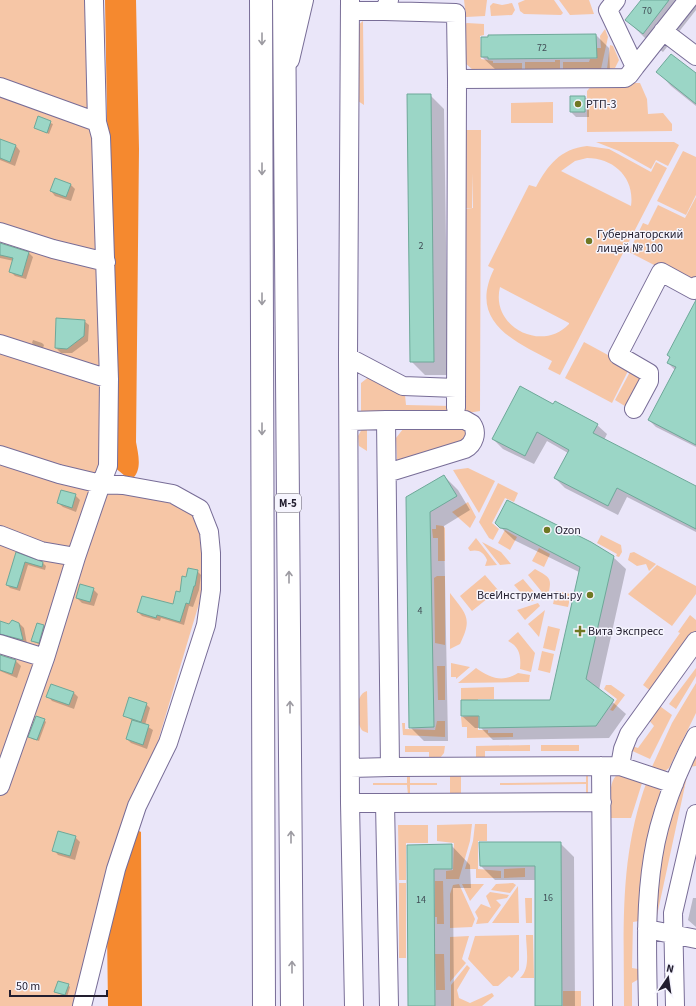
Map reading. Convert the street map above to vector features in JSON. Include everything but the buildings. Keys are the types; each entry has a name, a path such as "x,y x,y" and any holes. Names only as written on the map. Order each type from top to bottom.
{"highway":[{"name":"М-5","path":"262,0 264,1006"},
{"name":"М-5","path":"284,0 292,1006"}],"street":[{"path":"0,786 45,658 76,558 108,466 109,379 106,262 101,137 97,122 94,0"},
{"path":"284,88 304,0"},
{"path":"616,0 608,10 635,67"},
{"path":"457,79 625,78 688,0"},
{"path":"354,1006 350,803 348,357 350,5 387,6 456,13 456,408"},
{"path":"664,31 696,56"},
{"path":"0,87 97,122"},
{"path":"0,232 53,249 106,262"},
{"path":"634,409 649,381 650,373 618,355 661,272 694,290 696,286"},
{"path":"0,344 109,379"},
{"path":"348,357 403,386 456,388"},
{"path":"386,420 390,767"},
{"path":"349,421 465,420 472,424 475,431 472,444 466,449 387,473"},
{"path":"0,455 59,474 101,484 124,485 173,494 200,509 209,532 211,553 211,590 206,625 168,743 137,806 116,869 82,1006"},
{"path":"0,535 41,550 76,558"},
{"path":"620,766 623,749 629,734 696,640"},
{"path":"0,644 45,658"},
{"path":"648,1006 647,929 653,855 667,802 684,760 696,736"},
{"path":"601,766 603,1006"},
{"path":"350,768 620,766 674,784"},
{"path":"350,803 602,802"},
{"path":"385,803 389,1006"},
{"path":"675,1006 674,913 696,814"},
{"path":"647,929 696,939"}],"shaded area":[{"path":"0,0 104,0 104,481 194,511 209,570 79,1006 0,1006"},
{"path":"105,0 136,0 139,149 136,442 139,465 134,477 125,476 113,466"},
{"path":"464,0 487,0 485,16 466,17"},
{"path":"525,0 554,0 563,13 561,15 524,14 520,11 518,3"},
{"path":"559,0 589,0 594,14 570,15"},
{"path":"493,3 502,5 512,3 515,10 512,15 491,16 490,6"},
{"path":"363,21 364,105 358,101 357,26"},
{"path":"465,24 484,24 484,35 480,36 481,59 493,61 493,63 522,63 522,69 473,70 465,63"},
{"path":"605,29 608,37 601,69 563,69 563,62 589,62 590,59 597,59 597,48 601,48 600,36"},
{"path":"610,45 613,46 619,60 615,68 607,69"},
{"path":"555,60 560,60 560,69 525,69 525,62 555,62"},
{"path":"594,83 640,83 647,99 648,114 663,113 672,124 672,131 587,132 587,91"},
{"path":"553,102 553,123 511,123 511,103"},
{"path":"461,130 481,130 480,411 462,414 461,209 473,208 472,173 472,208 461,208"},
{"path":"596,142 674,142 679,145 668,166 656,160 651,169 619,151"},
{"path":"587,146 609,149 651,172 656,162 667,168 560,375 548,369 552,361 523,346 510,337 499,327 491,316 487,303 487,287 494,269 488,266 529,185 536,187 550,165 556,159 562,154","holes":["587,158 606,162 621,172 630,187 631,206 561,171 575,161","500,287 569,323 569,324 558,332 545,336 533,336 521,331 510,324 503,314 499,301"]},
{"path":"683,151 696,157 696,195 686,215 657,201"},
{"path":"696,197 696,277 694,279 683,280 629,252 643,223 648,225 658,205 685,218"},
{"path":"584,342 630,367 612,403 565,378"},
{"path":"632,368 642,374 628,408 615,400"},
{"path":"370,376 405,395 406,405 452,406 452,417 361,412 361,383"},
{"path":"462,423 470,441 400,462 397,460 396,438 403,429 399,425"},
{"path":"367,428 367,451 359,446 358,436 362,429"},
{"path":"468,468 495,481 479,513 453,470"},
{"path":"498,483 518,493 514,502 505,498 492,523 499,529 493,540 489,538 479,522"},
{"path":"468,502 476,517 470,528 452,512"},
{"path":"436,525 443,526 445,528 445,561 438,561 438,538 433,538 432,529 436,529"},
{"path":"505,530 517,537 510,550 498,543"},
{"path":"601,535 621,545 622,552 619,557 616,556 617,554 597,543"},
{"path":"476,538 497,565 485,566 487,560 482,553 473,550 470,551 468,548"},
{"path":"482,542 501,552 511,564 500,565"},
{"path":"539,548 550,554 544,567 532,561"},
{"path":"634,552 656,564 649,571 646,564 637,566 628,560 630,553"},
{"path":"657,565 696,586 696,594 672,626 628,594"},
{"path":"535,569 549,579 550,585 548,596 546,597 528,575"},
{"path":"485,575 498,590 472,611 460,596"},
{"path":"437,576 445,576 445,645 435,643 434,578"},
{"path":"523,579 540,599 528,602 526,599 527,597 523,592 521,593 514,585"},
{"path":"556,591 571,594 568,607 553,604"},
{"path":"450,593 464,612 467,622 460,644 450,649"},
{"path":"538,603 540,606 525,620 517,610"},
{"path":"545,610 539,637 528,624"},
{"path":"690,615 696,620 696,631 652,692 643,685 680,633 678,632"},
{"path":"548,626 560,629 555,651 543,648"},
{"path":"518,632 535,653 531,672 520,669 519,652 512,643 508,641"},
{"path":"542,651 554,654 550,673 538,670"},
{"path":"451,663 470,667 456,679 456,677 451,677"},
{"path":"437,666 445,666 445,700 438,700"},
{"path":"476,668 491,677 497,678 507,678 518,673 530,675 529,682 458,683"},
{"path":"696,668 696,676 676,709 669,704"},
{"path":"696,683 696,713 669,768 664,772 651,769 672,723"},
{"path":"606,685 611,685 625,695 613,711 610,710 617,699 604,689"},
{"path":"494,687 494,699 478,699 478,730 488,730 488,733 513,733 513,737 467,738 467,727 462,727 461,717 471,716 471,700 461,700 461,688"},
{"path":"367,691 368,733 363,731 360,727 357,716 360,698 363,693"},
{"path":"657,704 672,715 650,759 628,749 629,745 638,748 654,726 647,718"},
{"path":"437,721 445,721 445,737 403,735 402,723 405,723 405,729 435,730"},
{"path":"530,745 530,751 485,751 485,759 476,762 476,746"},
{"path":"541,745 579,745 579,751 541,751"},
{"path":"405,746 445,746 444,753 440,758 429,761 429,752 405,752"},
{"path":"696,749 696,766 689,767 655,920 658,863 668,813 690,755"},
{"path":"450,772 461,772 461,796 450,796"},
{"path":"410,773 410,783 437,783 437,785 410,785 410,795 408,795 407,785 373,785 373,783 407,783 407,774"},
{"path":"586,773 588,774 588,795 586,796 586,784 500,785 500,783 586,782"},
{"path":"618,774 643,780 631,818 611,818 611,788 612,782"},
{"path":"647,781 659,787 661,794 639,921 633,922 632,968 638,969 639,979 632,983 632,1006 624,1006 624,920 627,865 638,809"},
{"path":"472,824 470,841 459,879 446,879 446,871 453,870 454,843 437,841 437,825"},
{"path":"475,824 487,824 487,841 478,841 478,869 501,871 501,878 476,878 476,869 465,869 473,841"},
{"path":"398,825 428,825 428,843 406,843 406,880 399,880"},
{"path":"139,831 141,832 142,1006 108,1006 107,930 134,837"},
{"path":"525,868 525,877 504,878 504,869"},
{"path":"435,881 443,881 444,924 437,924 437,917 435,917"},
{"path":"399,883 406,883 406,958 399,958"},
{"path":"513,883 516,885 510,893 491,890 496,884"},
{"path":"459,884 475,919 472,927 450,928 450,894 453,885"},
{"path":"462,884 484,884 470,901"},
{"path":"518,886 519,923 492,923"},
{"path":"490,892 509,895 507,898 496,900 501,905 488,923 476,924 478,918 475,912 481,904 491,908 486,896"},
{"path":"525,898 532,898 532,923 526,923"},
{"path":"519,935 519,970 512,978 509,976 498,986 493,986 468,959 475,936"},
{"path":"526,935 533,935 534,978 520,978 526,969 527,964"},
{"path":"469,936 462,959 466,963 450,982 450,937"},
{"path":"435,954 444,954 445,990 436,990"},
{"path":"467,965 470,968 457,990 459,998 470,1003 492,993 494,996 482,1006 451,1006 451,985"},
{"path":"563,991 581,991 581,1006 563,1006"}],"place":[{"name":"РТП-3","path":"578,104"},
{"name":"Губернаторский лицей № 100","path":"589,241"},
{"name":"Ozon","path":"547,530"},
{"name":"ВсеИнструменты.ру","path":"590,595"},
{"name":"Вита Экспресс","path":"580,631"}]}
